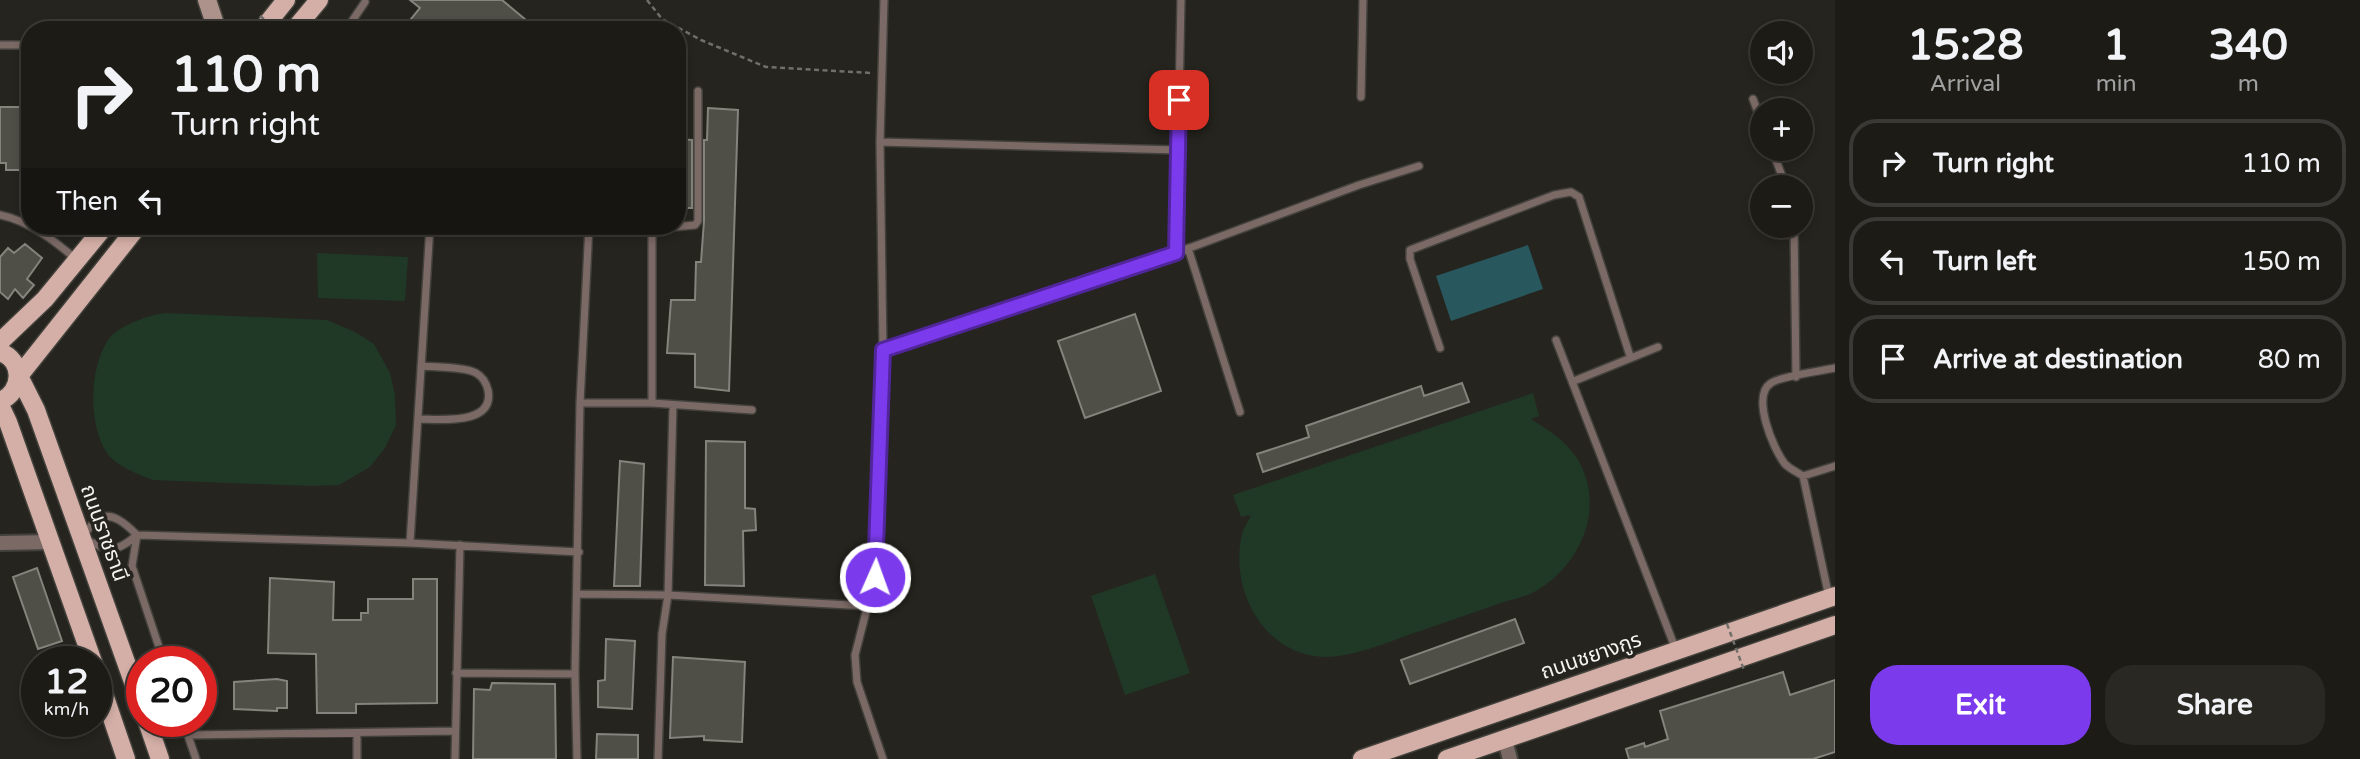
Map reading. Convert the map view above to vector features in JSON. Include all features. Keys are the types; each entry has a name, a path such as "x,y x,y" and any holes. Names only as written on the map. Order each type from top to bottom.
{"main road":[{"path":"263,21 286,0"},
{"path":"301,21 318,0"},
{"path":"0,342 45,299 98,235"},
{"path":"88,646 0,403 15,388 19,376 131,235"},
{"name":"ถนนราชธานี","path":"0,352 13,360 36,410 126,662"},
{"path":"52,542 81,537"},
{"name":"ถนนชยางกูร","path":"1362,759 1832,597"},
{"path":"1447,759 1835,625"},
{"path":"1676,650 1686,676"},
{"path":"112,718 126,759"},
{"path":"152,737 160,759"}],"street":[{"path":"207,0 214,21"},
{"path":"0,543 52,542"},
{"path":"1505,740 1510,759"}],"lane":[{"path":"883,759 858,681 855,655 875,577 883,350 880,142 884,0"},
{"path":"1176,253 1181,0"},
{"path":"1362,97 1363,0"},
{"path":"352,21 365,2"},
{"path":"0,45 21,45"},
{"path":"686,226 695,225 698,221 698,91"},
{"path":"880,142 1178,150"},
{"path":"883,350 1176,253 1419,166"},
{"path":"1440,348 1410,259 1410,250 1554,195 1571,192 1579,197 1630,356"},
{"path":"0,215 21,223"},
{"path":"44,235 78,260"},
{"path":"410,543 429,235"},
{"path":"577,759 575,674 580,403 589,235"},
{"path":"652,235 652,403"},
{"path":"1794,238 1796,377"},
{"path":"1188,248 1241,412"},
{"path":"1556,340 1676,650"},
{"path":"1574,381 1630,356 1658,347"},
{"path":"418,419 471,418 484,409 489,396 486,381 474,371 421,366"},
{"path":"1832,597 1803,476 1786,466 1762,407 1765,388 1773,382 1835,368"},
{"path":"580,403 652,403 752,410"},
{"path":"657,759 662,634 668,595 673,405"},
{"path":"1803,476 1835,466"},
{"path":"137,535 125,545 110,550 103,550 81,537 97,520 104,517 120,520 137,535 410,543 579,552"},
{"path":"137,535 132,565 159,646"},
{"path":"455,759 460,545"},
{"path":"578,594 668,595 868,606"},
{"path":"456,673 575,674"},
{"path":"217,735 455,732"},
{"path":"357,733 357,759"},
{"path":"189,737 196,759"}],"path":[{"path":"647,0 666,21"},
{"path":"686,32 766,67 881,74"},
{"path":"1727,624 1744,670"}],"green space":[{"path":"317,253 408,257 405,301 318,298"},
{"path":"165,313 327,320 355,332 374,344 390,373 395,395 396,425 385,448 370,467 339,485 153,480 122,466 107,453 96,427 93,396 97,366 108,340 118,330 142,319"},
{"path":"1533,393 1539,416 1531,419 1557,436 1574,453 1586,478 1590,497 1589,515 1576,551 1552,580 1528,595 1350,654 1324,657 1303,654 1269,633 1247,600 1241,580 1241,539 1251,515 1241,517 1233,495"},
{"path":"1155,574 1190,673 1125,695 1091,596"}],"water":[{"path":"1528,245 1543,289 1451,321 1436,276"}],"building":[{"path":"410,0 502,0 527,21 409,21 420,8"},
{"path":"0,107 21,107 21,170 6,170 6,163 0,163"},
{"path":"708,108 738,110 729,391 695,387 695,354 667,353 671,300 695,300 696,262 701,262 704,221 704,140 707,140"},
{"path":"686,140 692,140 692,208 686,208"},
{"path":"25,244 42,258 27,279 34,285 23,298 15,289 8,299 0,292 0,257 8,248 14,253"},
{"path":"1135,314 1161,391 1085,418 1058,341"},
{"path":"1462,383 1469,402 1263,472 1257,454 1309,437 1306,426 1421,386 1424,396"},
{"path":"706,441 745,442 745,508 755,509 756,530 743,531 744,586 705,585"},
{"path":"620,461 644,464 640,586 614,586"},
{"path":"37,568 62,641 37,646 13,577"},
{"path":"270,578 334,582 333,620 361,620 361,613 368,613 368,599 413,599 413,579 437,579 437,703 356,704 356,713 317,713 316,654 268,653"},
{"path":"1515,619 1524,643 1410,684 1401,660"},
{"path":"606,639 635,641 632,709 598,707 598,681 605,680"},
{"path":"673,657 745,662 742,742 704,740 704,736 670,738"},
{"path":"1783,672 1790,695 1835,680 1835,752 1813,759 1629,759 1626,749 1644,743 1645,747 1668,739 1660,711"},
{"path":"277,679 287,681 287,708 277,708 277,711 234,709 234,682"},
{"path":"492,683 555,684 556,759 473,759 474,689 490,690"},
{"path":"597,734 638,735 638,759 596,759"}],"route":[{"path":"875,577 883,350 1176,253 1179,100"}]}
